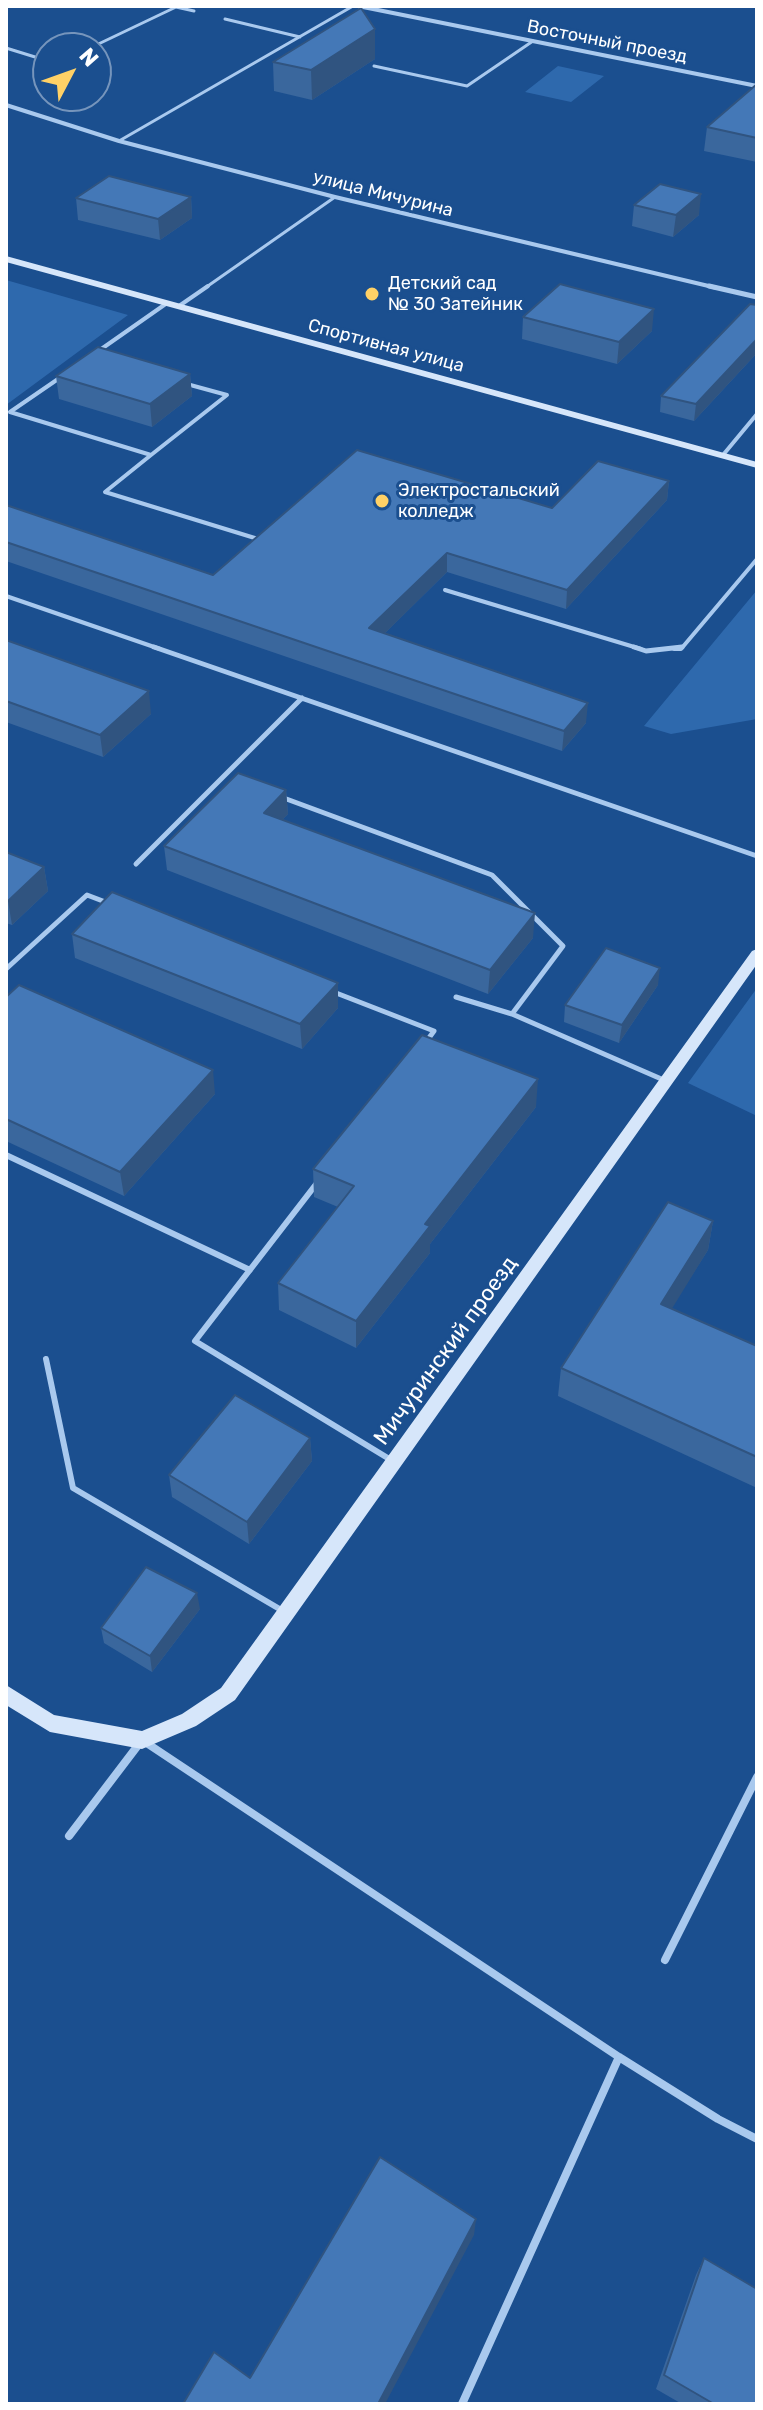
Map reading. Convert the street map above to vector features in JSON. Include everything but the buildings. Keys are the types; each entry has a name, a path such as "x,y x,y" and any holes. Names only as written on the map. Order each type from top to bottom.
{"street":[{"name":"Восточный проезд","path":"356,6 757,86"},
{"name":"улица Мичурина","path":"6,105 119,141 335,197 757,297"},
{"name":"Спортивная улица","path":"6,259 757,465"},
{"name":"Мичуринский проезд","path":"142,1740 189,1720 228,1694 757,954"},
{"path":"6,1694 50,1723 142,1740"}],"lane":[{"path":"112,37 177,6 194,11"},
{"path":"119,141 356,6"},
{"path":"225,19 300,37"},
{"path":"374,66 467,86 533,41"},
{"path":"6,48 32,56"},
{"path":"106,360 91,356 335,197"},
{"path":"8,414 68,372"},
{"path":"179,381 227,395 105,492 258,539"},
{"path":"8,414 151,455"},
{"path":"723,455 757,414"},
{"path":"445,590 646,651 681,649 757,559"},
{"path":"6,596 757,856"},
{"path":"136,864 302,698"},
{"path":"225,776 240,781"},
{"path":"269,792 492,875 563,946 512,1014"},
{"path":"6,969 87,895 116,907"},
{"path":"319,986 434,1031 425,1044"},
{"path":"456,997 512,1014 666,1081"},
{"path":"6,1155 250,1270"},
{"path":"318,1182 195,1341 394,1462"},
{"path":"46,1359 73,1488 286,1613"},
{"path":"69,1836 142,1740 619,2057 718,2119 757,2139"},
{"path":"665,1960 757,1777"},
{"path":"462,2404 619,2057"}],"shaded area":[{"path":"558,66 604,76 571,102 525,92"},
{"path":"6,280 128,315 6,405"},
{"path":"757,590 757,719 671,734 644,726"},
{"path":"757,988 757,1116 688,1083"}],"place":[{"name":"Детский сад № 30 Затейник","path":"372,294"},
{"name":"Электростальский колледж","path":"382,501"}]}
